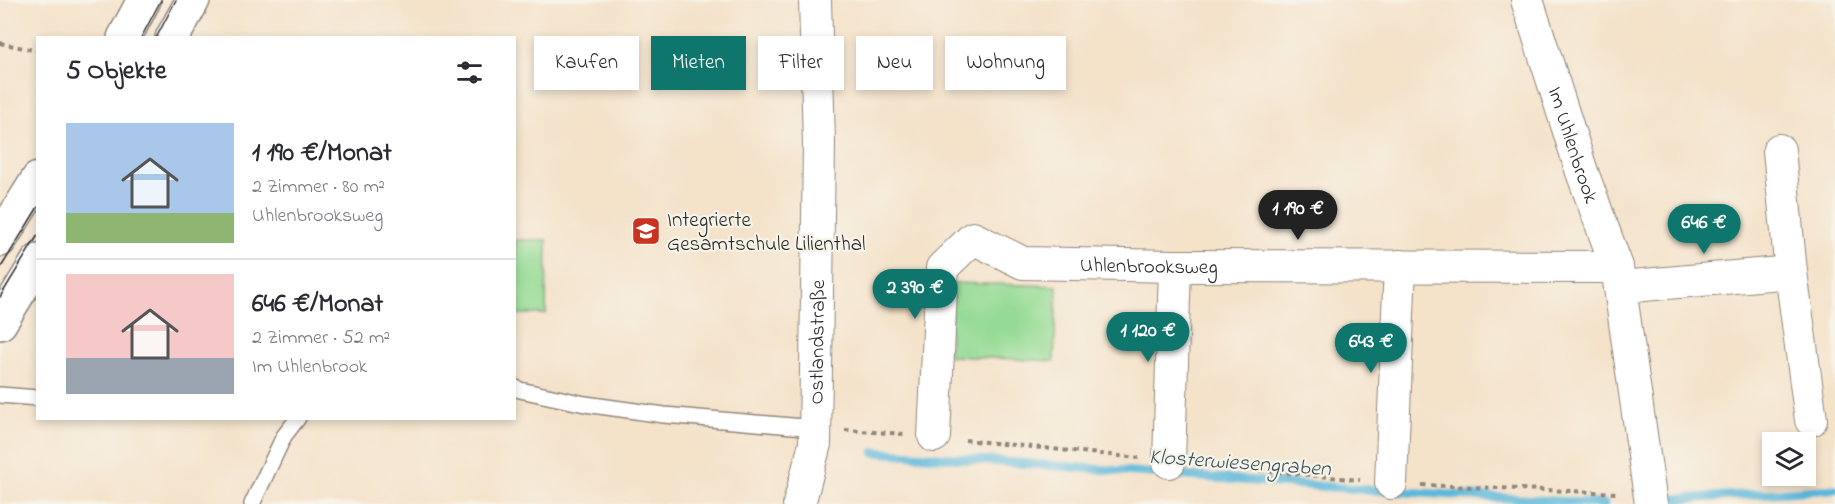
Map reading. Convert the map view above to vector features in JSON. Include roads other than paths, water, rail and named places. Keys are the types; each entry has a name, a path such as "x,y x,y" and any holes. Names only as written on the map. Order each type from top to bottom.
{"street":[{"path":"125,36 144,0"},
{"path":"173,36 193,0"},
{"name":"Ostlandstraße","path":"799,504 815,444 819,143 815,0"},
{"name":"Im Uhlenbrook","path":"1527,0 1582,172 1619,277 1650,499"},
{"path":"1779,150 1791,272 1811,420"},
{"path":"0,240 36,182"},
{"name":"Uhlenbrooksweg","path":"934,436 942,268 973,238 1023,263 1400,266 1619,277"},
{"path":"0,323 36,264"},
{"path":"1169,462 1175,266"},
{"path":"1391,483 1400,266"},
{"path":"1619,277 1791,272"}],"lane":[{"path":"516,388 585,404 664,415 815,428"},
{"path":"0,394 36,398"},
{"path":"252,504 284,436 296,420"}],"waterway":[{"name":"Klosterwiesengraben","path":"874,452 1357,489 1604,504"},
{"name":"Klosterwiesengraben","path":"1676,499 1835,489"}],"tram line":[{"path":"142,36 161,0"},
{"path":"157,36 176,0"},
{"path":"0,269 36,210"},
{"path":"0,297 36,238"}],"place":[{"name":"Integrierte Gesamtschule Lilienthal","path":"646,231"}]}
